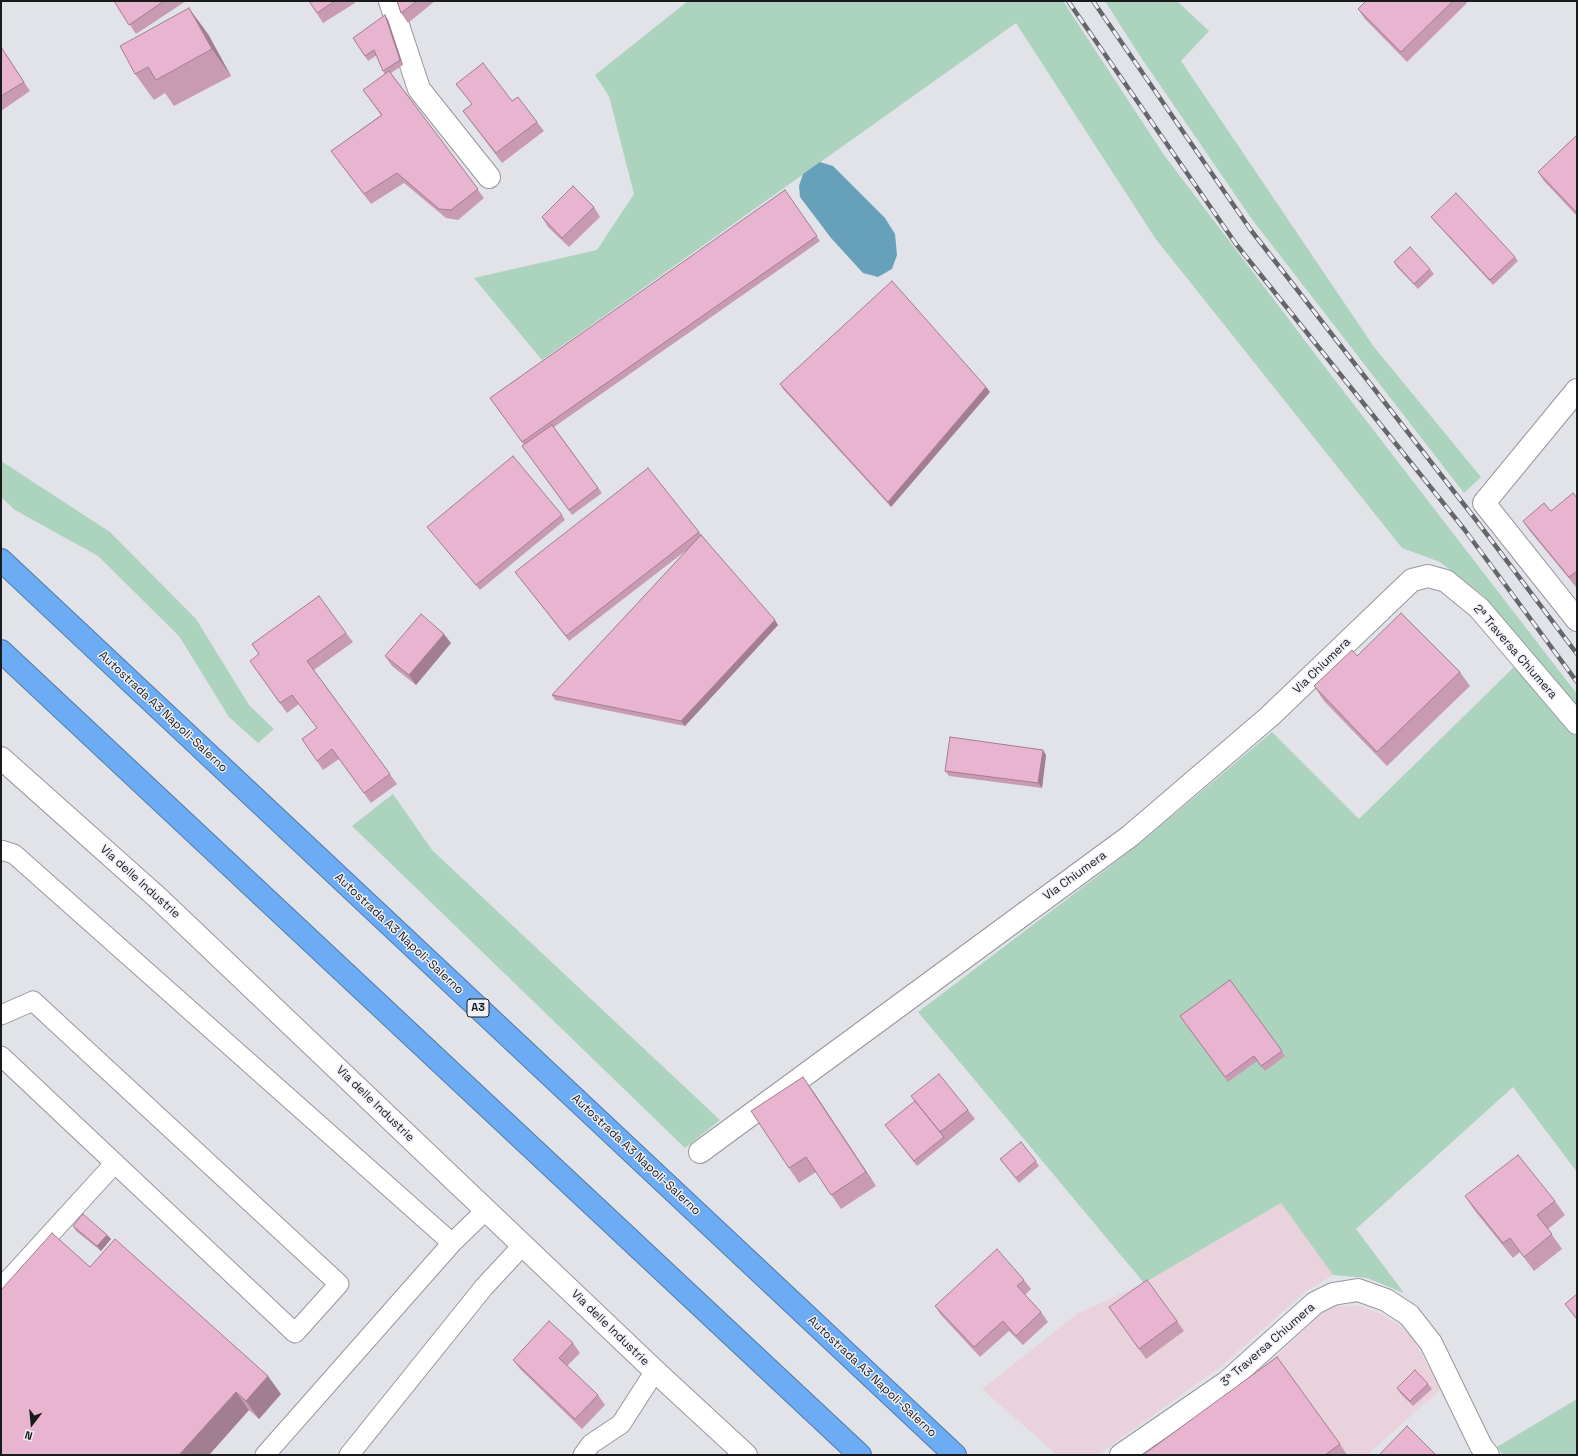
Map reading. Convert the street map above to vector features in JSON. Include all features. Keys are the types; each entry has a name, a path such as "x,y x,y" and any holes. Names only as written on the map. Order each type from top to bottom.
{"highway":[{"name":"Autostrada A3 Napoli-Salerno","path":"1,560 955,1455"},
{"path":"1,651 860,1455"}],"street":[{"path":"390,1 420,89 488,177"},
{"path":"1577,390 1484,503 1577,620"},
{"name":"2ª Traversa Chiumera","path":"1428,576 1446,581 1479,608 1577,723"},
{"name":"Via Chiumera","path":"700,1152 1130,836 1270,716 1412,580 1428,576"},
{"name":"Via delle Industrie","path":"1,758 158,898 655,1371 746,1455"},
{"name":"3ª Traversa Chiumera","path":"1121,1455 1227,1382 1315,1303 1333,1294 1358,1290 1386,1300 1409,1315 1431,1343 1481,1446 1488,1455"}],"lane":[{"path":"1,850 14,854 452,1243"},
{"path":"1,1015 33,1001 339,1284 295,1333 1,1056"},
{"path":"1,1288 115,1164"},
{"path":"265,1455 452,1243 486,1210"},
{"path":"349,1455 484,1287 523,1245"},
{"path":"583,1455 591,1444 621,1424 655,1371"}],"shaded area":[{"path":"1281,1203 1333,1275 1305,1292 1220,1367 1098,1455 1057,1455 982,1389 1077,1314 1144,1283"},
{"path":"1330,1306 1359,1306 1381,1314 1408,1330 1441,1389 1367,1455 1143,1455 1232,1393 1278,1354"}],"green space":[{"path":"688,1 1063,1 1164,155 1331,375 1577,694 1577,708 1484,596 1440,562 1402,548 1155,238 1016,23 542,360 474,278 597,250 634,194 609,96 595,75"},
{"path":"1105,1 1177,1 1209,31 1181,61 1374,347 1481,477 1464,493 1251,218 1138,53"},
{"path":"1,461 110,532 196,619 249,705 274,729 258,743 229,717 179,636 98,556 15,510 1,497"},
{"path":"1515,666 1577,737 1577,1172 1513,1087 1356,1229 1404,1293 1367,1278 1333,1275 1281,1203 1144,1283 918,1012 1133,849 1272,732 1359,819"},
{"path":"393,794 432,850 720,1120 685,1148 352,826"},
{"path":"1577,1399 1577,1455 1503,1455 1497,1447"}],"water":[{"path":"820,162 833,166 885,218 895,234 897,255 892,269 878,277 863,273 831,238 800,197 799,186 803,174"}],"building":[{"path":"114,1 164,1 129,25"},
{"path":"309,1 335,1 317,13"},
{"path":"397,1 417,1 401,13"},
{"path":"1366,1 1453,1 1401,52 1358,9"},
{"path":"189,8 212,49 156,80 148,67 135,74 120,46"},
{"path":"385,15 400,60 383,71 374,50 365,56 353,38"},
{"path":"1,47 24,82 1,96"},
{"path":"483,63 512,101 518,97 537,122 496,153 463,111 472,104 456,84"},
{"path":"389,71 478,189 451,210 439,209 397,173 364,194 331,151 382,115 363,90"},
{"path":"1577,135 1577,213 1538,172"},
{"path":"573,186 594,207 562,238 542,217"},
{"path":"785,190 817,236 522,442 490,398"},
{"path":"1456,193 1515,257 1490,280 1431,217"},
{"path":"1410,247 1430,269 1414,284 1394,262"},
{"path":"892,281 986,387 888,502 780,384"},
{"path":"552,425 598,488 569,510 522,446"},
{"path":"513,456 562,515 476,585 427,527"},
{"path":"648,468 699,532 566,636 515,572"},
{"path":"1573,493 1577,498 1577,571 1569,577 1523,521 1544,503 1551,511"},
{"path":"701,535 775,620 681,721 552,695"},
{"path":"319,596 346,633 307,661 390,774 364,793 332,749 317,761 302,739 317,728 292,695 280,703 250,661 259,654 252,644"},
{"path":"1401,613 1460,672 1377,752 1314,686 1352,650 1357,656"},
{"path":"421,614 444,634 409,675 385,656"},
{"path":"950,737 1043,750 1038,783 945,771"},
{"path":"1230,980 1282,1051 1261,1066 1254,1056 1225,1077 1180,1016"},
{"path":"939,1074 968,1110 940,1132 911,1096"},
{"path":"803,1077 866,1172 831,1195 806,1157 789,1168 751,1111"},
{"path":"915,1101 944,1137 914,1161 885,1125"},
{"path":"1021,1142 1036,1161 1016,1178 1000,1159"},
{"path":"1518,1155 1555,1201 1537,1215 1552,1234 1524,1257 1510,1238 1503,1243 1465,1196"},
{"path":"83,1214 107,1235 97,1246 73,1226"},
{"path":"52,1233 90,1267 115,1239 268,1376 246,1401 236,1392 179,1455 1,1455 1,1290"},
{"path":"997,1249 1024,1280 1017,1286 1041,1312 1016,1336 1003,1321 974,1347 935,1306"},
{"path":"1147,1280 1177,1321 1139,1349 1109,1307"},
{"path":"1577,1294 1577,1319 1565,1304"},
{"path":"549,1321 573,1343 559,1358 598,1395 575,1419 513,1360"},
{"path":"1277,1357 1340,1444 1325,1455 1143,1455"},
{"path":"1415,1370 1428,1384 1410,1401 1397,1388"},
{"path":"1407,1426 1436,1455 1379,1455"}],"railway":[{"path":"1068,1 1236,244 1464,529 1577,682"},
{"path":"1093,1 1250,229 1476,520 1577,654"}]}
